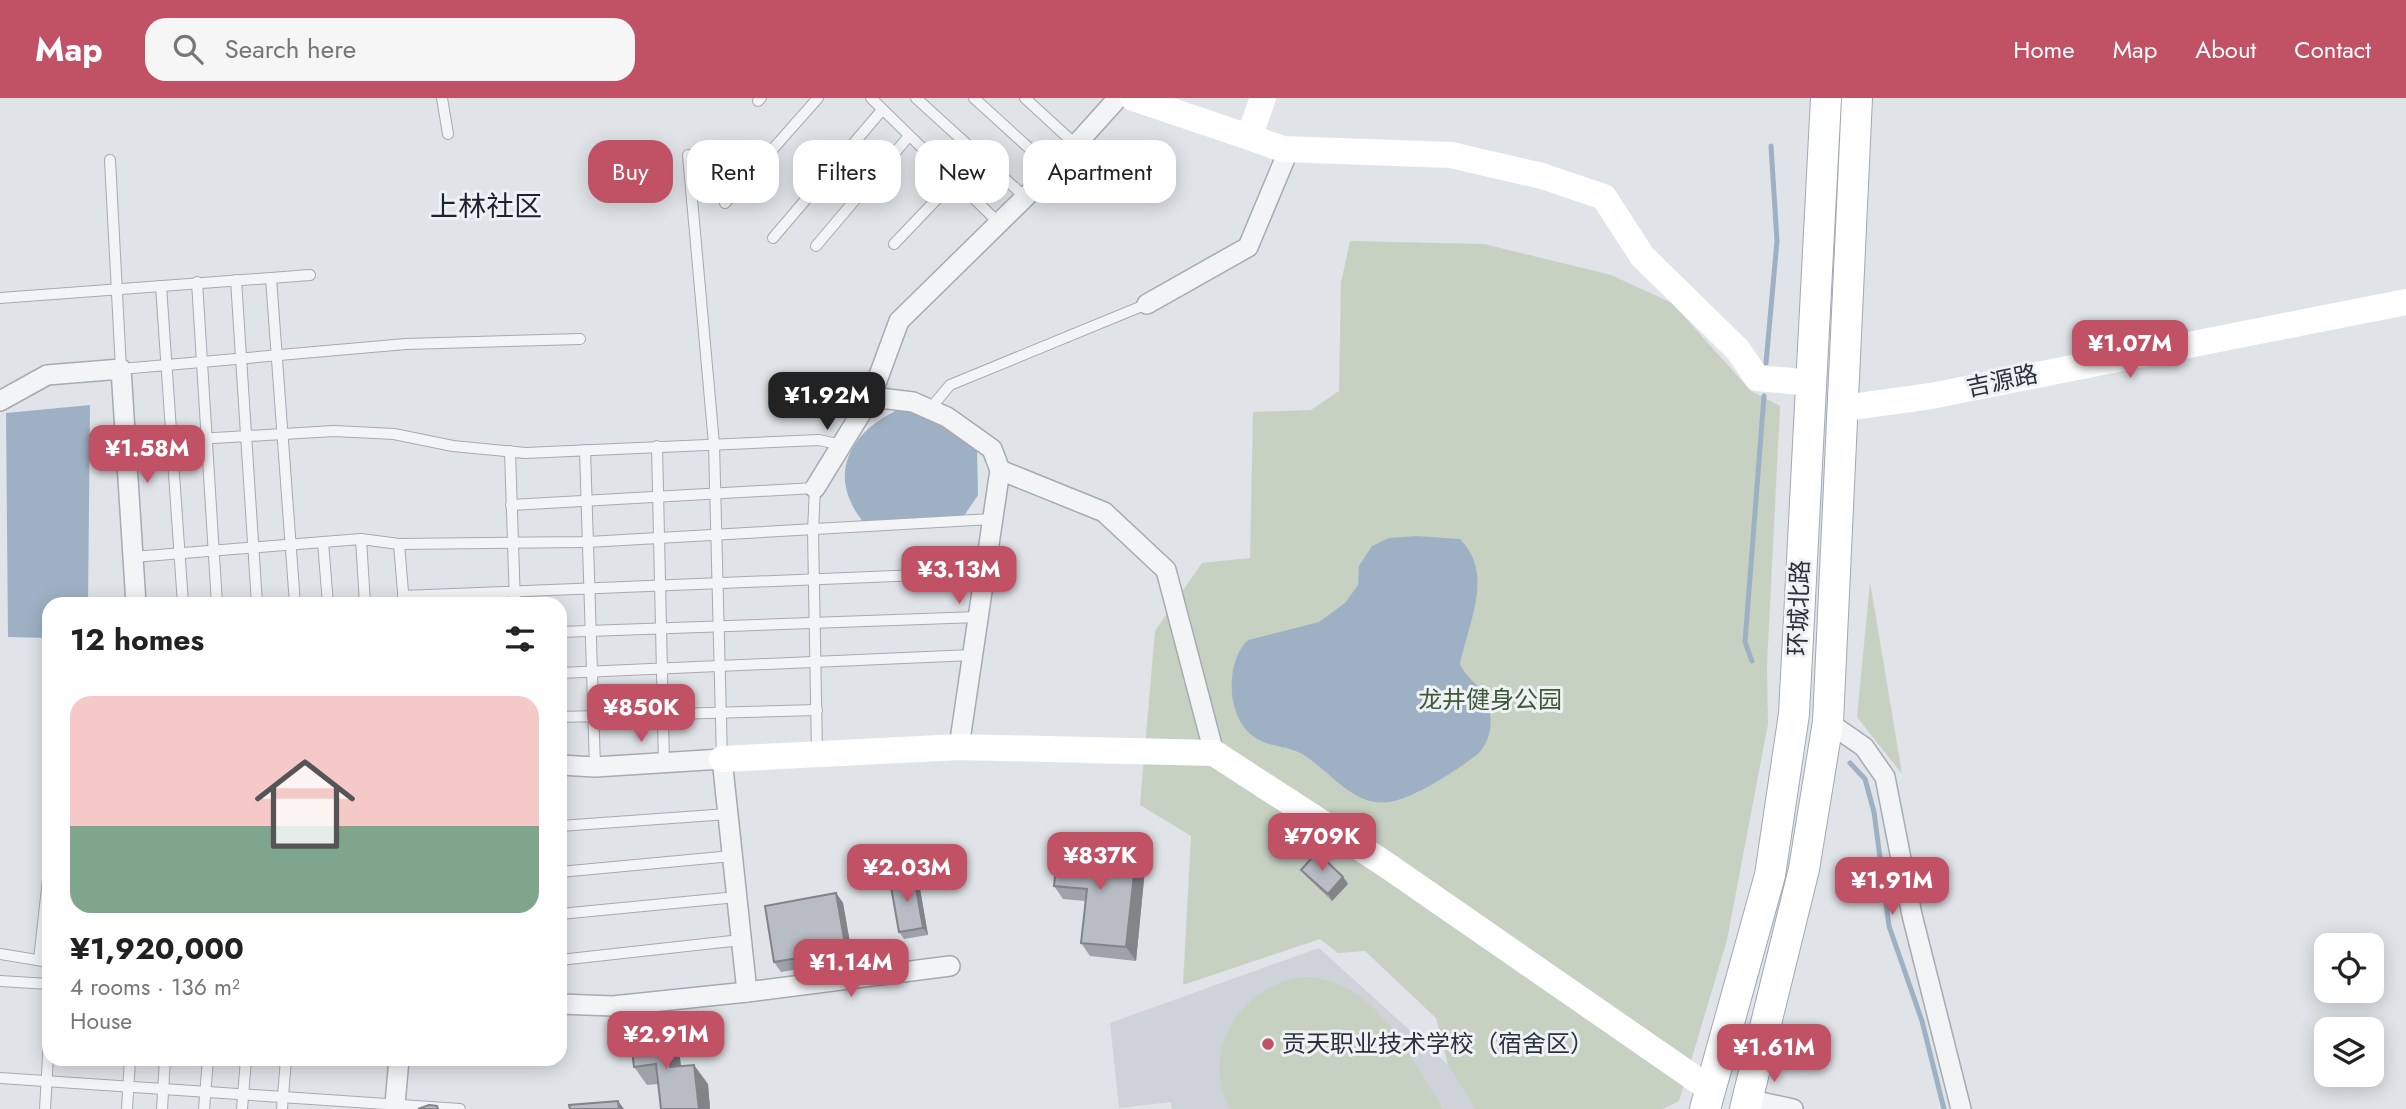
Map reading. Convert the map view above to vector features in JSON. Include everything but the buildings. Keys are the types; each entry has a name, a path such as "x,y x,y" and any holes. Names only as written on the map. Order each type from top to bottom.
{"main road":[{"name":"环城北路","path":"1708,1099 1770,875 1790,741 1813,383 1826,98"},
{"name":"环城北路","path":"1746,1104 1804,869 1829,722 1846,396 1857,98"},
{"path":"1813,383 1846,396"},
{"path":"1708,1099 1746,1104"}],"street":[{"path":"1081,140 1118,98"},
{"path":"1133,98 1289,149 1451,155 1542,176 1604,197 1642,256 1738,350 1756,379 1813,383"},
{"path":"1249,137 1264,98"},
{"path":"1147,304 1248,247 1289,149"},
{"path":"816,488 871,397 899,321 1023,199"},
{"name":"吉源路","path":"1846,396 1931,396 2406,302"},
{"path":"0,401 47,375 121,369 136,597"},
{"path":"871,397 913,402 947,417 992,449 1000,470 959,747"},
{"path":"1000,470 1104,512 1166,569 1214,753"},
{"path":"1829,722 1864,747 1885,777 1912,915 1961,1109"},
{"path":"567,765 595,767 959,747 1214,753 1385,864 1708,1099"},
{"path":"722,759 747,992"},
{"path":"567,1004 614,1006 950,966"},
{"path":"396,1104 398,1066"},
{"path":"1746,1104 1793,1109"}],"lane":[{"path":"442,98 448,134"},
{"path":"779,142 818,98"},
{"path":"916,98 1023,195"},
{"path":"974,98 1023,143"},
{"path":"1025,98 1071,140"},
{"path":"874,99 915,142"},
{"path":"772,238 882,110"},
{"path":"816,246 909,136"},
{"path":"110,160 121,369 406,344 580,339"},
{"path":"692,203 714,444 722,759"},
{"path":"894,244 933,203"},
{"path":"979,203 999,223"},
{"path":"0,298 310,275"},
{"path":"271,278 295,597"},
{"path":"236,280 257,597"},
{"path":"197,282 217,597"},
{"path":"161,286 182,597"},
{"path":"930,409 950,385 1147,304"},
{"path":"96,445 334,431 394,434 453,446 510,452 819,440 842,445"},
{"path":"657,446 664,763"},
{"path":"585,450 595,767"},
{"path":"510,452 514,597"},
{"path":"511,505 816,488 813,531 817,755"},
{"path":"133,557 361,540 399,544 588,541 813,531 992,519"},
{"path":"361,540 365,597"},
{"path":"323,542 327,597"},
{"path":"399,544 403,597"},
{"path":"440,597 514,591 919,575 983,583"},
{"path":"567,632 978,617"},
{"path":"567,673 972,656"},
{"path":"567,717 817,710"},
{"path":"567,826 728,814"},
{"path":"567,871 732,856"},
{"path":"567,913 737,897"},
{"path":"567,959 741,940"},
{"path":"0,954 42,961"},
{"path":"0,981 42,984"},
{"path":"45,1109 47,1066"},
{"path":"127,1109 130,1066"},
{"path":"162,1109 165,1066"},
{"path":"204,1109 208,1066"},
{"path":"242,1109 245,1066"},
{"path":"282,1109 285,1066"},
{"path":"0,1078 460,1109"}],"shaded area":[{"name":"贡天职业技术学校（宿舍区）","path":"1319,948 1448,1065 1475,1109 1172,1109 1171,1102 1119,1108 1110,1023"}],"green space":[{"name":"龙井健身公园","path":"1350,241 1484,244 1611,275 1672,303 1751,391 1780,406 1767,665 1768,724 1727,940 1679,1101 1663,1109 1475,1109 1448,1065 1436,1018 1365,951 1338,953 1320,939 1183,985 1191,836 1140,805 1155,631 1202,563 1250,558 1253,412 1311,410 1339,391 1341,283"},
{"path":"1870,582 1902,774 1857,717"},
{"path":"1306,977 1331,982 1353,992 1372,1007 1403,1045 1443,1109 1230,1109 1222,1086 1220,1064 1224,1042 1232,1023 1246,1006 1263,992 1283,982"}],"water":[{"path":"90,405 88,597 42,597 42,638 8,637 6,413"},
{"path":"902,408 925,412 977,448 978,495 964,516 865,524 853,506 846,489 845,472 849,456 869,429"},
{"path":"1416,536 1460,539 1476,568 1476,599 1460,664 1483,694 1490,711 1490,729 1478,754 1447,775 1399,799 1376,802 1364,799 1342,786 1302,754 1265,743 1253,736 1244,727 1233,703 1232,675 1235,661 1248,640 1319,622 1345,603 1358,585 1359,566 1372,546 1389,538"}],"waterway":[{"path":"1766,363 1777,241 1771,146"},
{"path":"1752,661 1745,642 1764,396"},
{"path":"1850,763 1865,779 1874,812 1889,926 1922,1021 1944,1109"}],"place":[{"name":"贡天职业技术学校（宿舍区）","path":"1268,1044"}],"district":[{"name":"上林社区","path":"486,206"}]}
